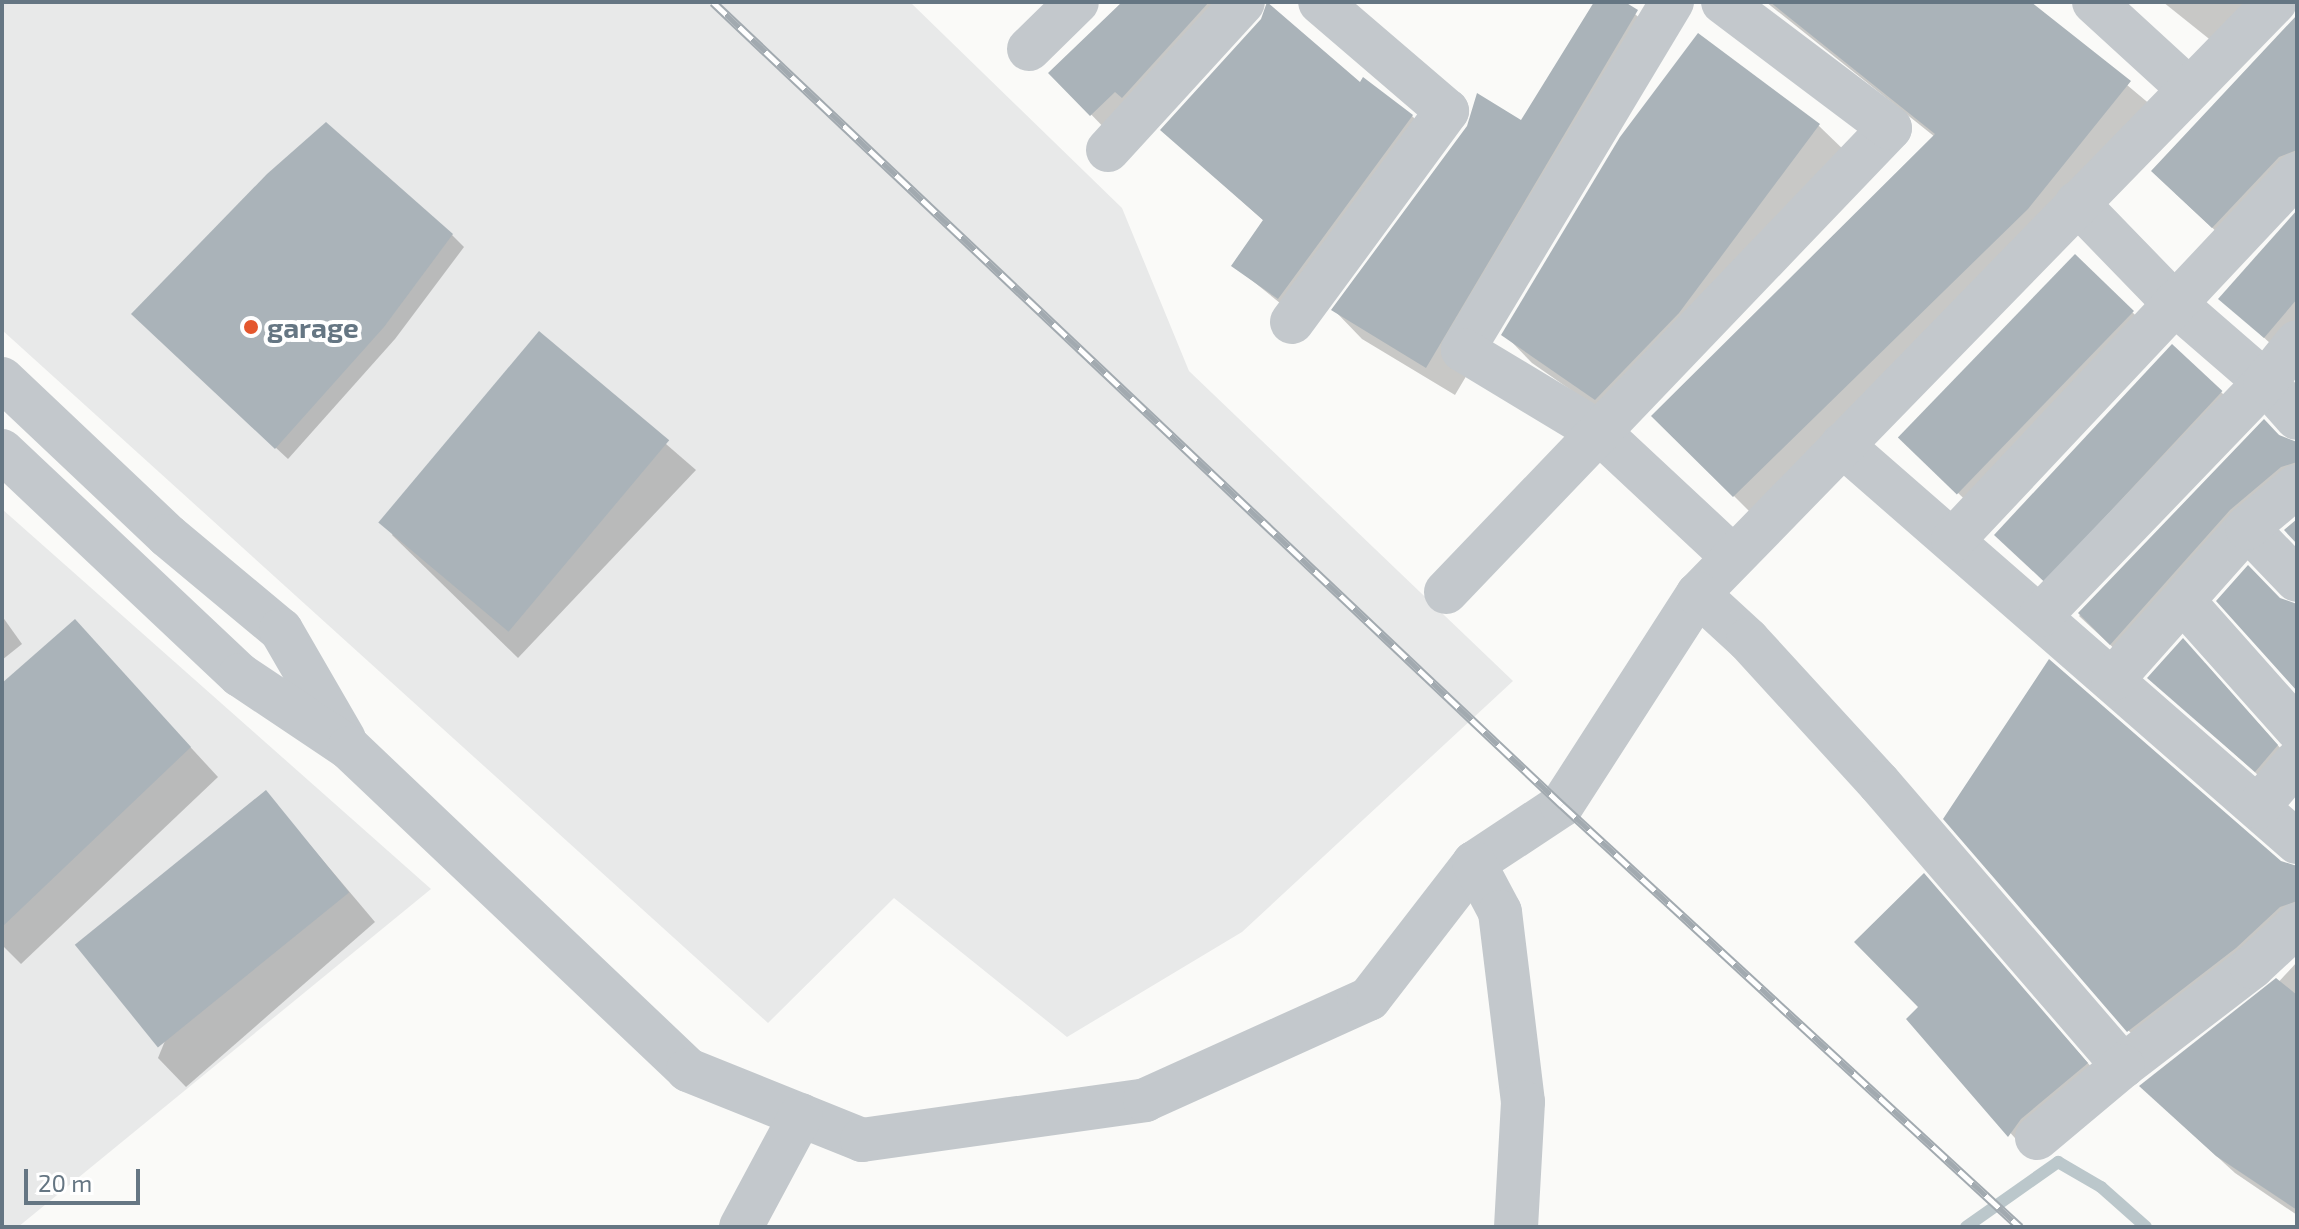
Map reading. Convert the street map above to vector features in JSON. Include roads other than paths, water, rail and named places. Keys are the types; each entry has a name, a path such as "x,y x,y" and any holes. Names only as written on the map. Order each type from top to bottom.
{"street":[{"path":"1029,49 1077,2"},
{"path":"1108,150 1243,2"},
{"path":"1292,322 1447,111 1320,2"},
{"path":"1672,2 1463,350 1599,432 1733,557"},
{"path":"1446,592 1890,128 1723,2"},
{"path":"2094,2 2189,89"},
{"path":"2,451 240,675 349,748 688,1070 862,1140 1145,1100 1369,999 1474,863 1562,805 1698,594 2275,2"},
{"path":"1953,540 2297,174"},
{"path":"2077,203 2175,304 2265,382 2297,418"},
{"path":"2041,615 2265,382 2297,342"},
{"path":"2,379 168,536 281,630 349,748"},
{"path":"1842,445 2041,615 2297,842"},
{"path":"2113,679 2247,528 2297,486"},
{"path":"2247,528 2297,580"},
{"path":"1698,594 1748,640 1879,783 2123,1066"},
{"path":"2183,601 2297,729"},
{"path":"2258,807 2297,761"},
{"path":"1474,863 1500,912 1523,1102 1516,1227"},
{"path":"2037,1138 2123,1066 2252,967 2297,925"},
{"path":"741,1227 801,1115"}],"waterway":[{"path":"1966,1227 2058,1162 2101,1187 2146,1227"}],"railway":[{"path":"713,2 1562,805 2020,1227"}],"place":[{"name":"garage","path":"251,327"}]}
